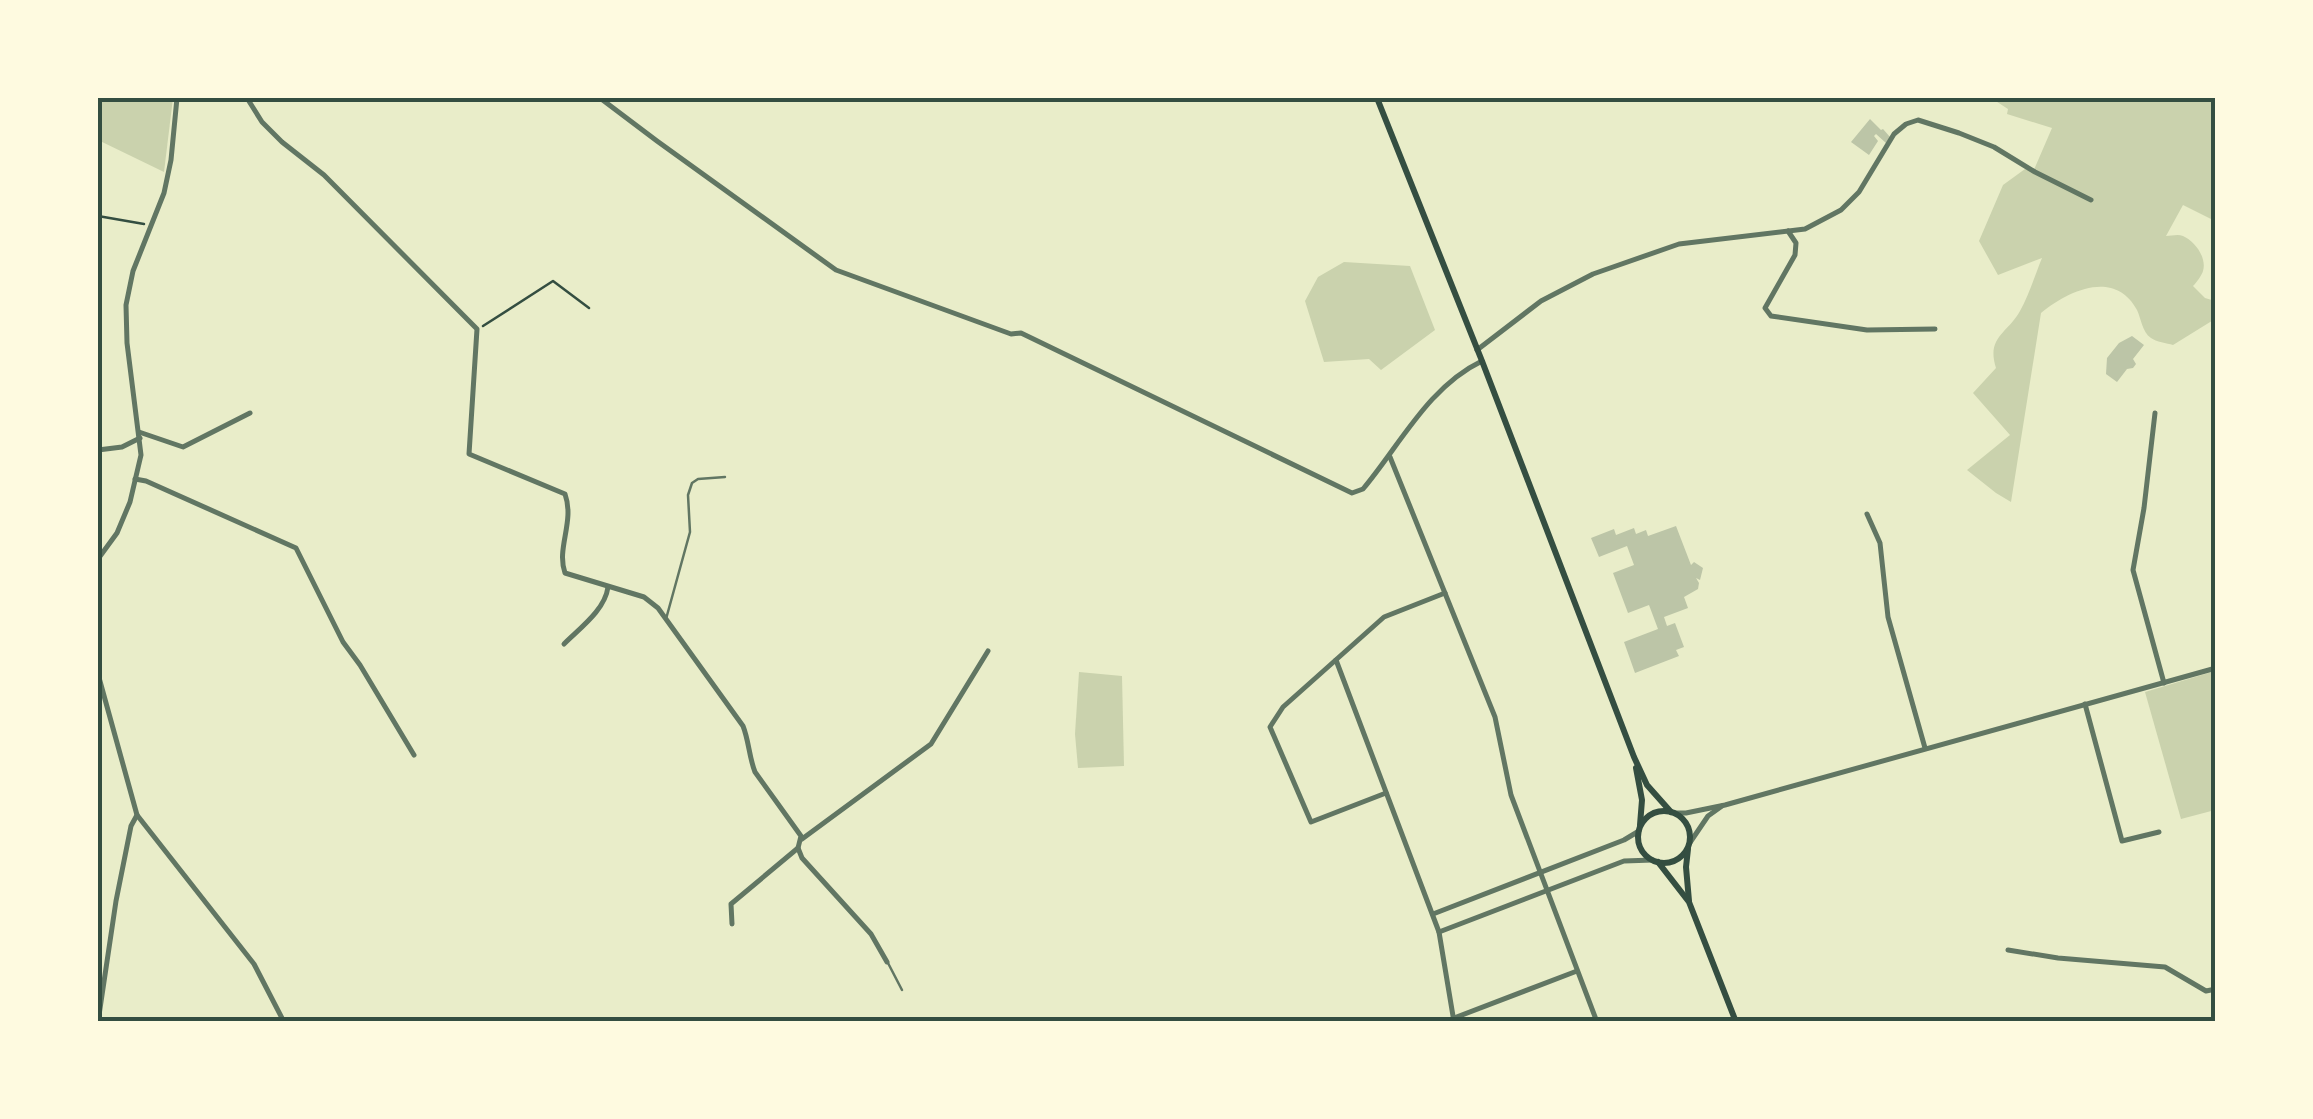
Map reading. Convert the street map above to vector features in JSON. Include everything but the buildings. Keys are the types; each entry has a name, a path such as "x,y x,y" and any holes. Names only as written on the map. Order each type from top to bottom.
{"main road":[{"path":"1376,98 1634,757 1647,785 1688,826 1686,867 1690,902 1736,1022"},
{"path":"1634,757 1642,800 1641,848 1690,902"},
{"path":"1639,829 1656,812 1673,812"},
{"path":"1656,861 1673,861 1689,844"}],"street":[{"path":"98,558 117,533 130,502 141,455 126,305 132,271 164,194 177,98"},
{"path":"246,98 282,142 324,175 478,329 469,454 565,494 570,508 562,564 566,573 652,602 743,726 755,772 801,836 798,848 802,858 871,934 887,962"},
{"path":"600,98 836,270 1010,334 1021,333 1352,494 1358,493 1390,457 1438,393 1482,361"},
{"path":"1477,350 1541,301 1593,274 1678,244 1805,229 1841,210 1859,192 1894,134 1918,120 1994,147 2091,200"},
{"path":"1788,231 1796,243 1795,254 1765,308 1772,316 1867,330 1935,329"},
{"path":"98,450 122,447 140,436 183,448 250,413"},
{"path":"2155,413 2133,570 2164,682"},
{"path":"1390,457 1495,716 1511,795 1597,1022"},
{"path":"135,479 296,548 344,642 414,755"},
{"path":"1867,514 1880,543 1888,617 1925,748"},
{"path":"564,644 600,606 608,587"},
{"path":"1386,793 1311,822 1270,726 1283,707 1384,618 1445,593"},
{"path":"800,840 931,744 988,651"},
{"path":"1335,659 1438,932 1454,1020 1577,971"},
{"path":"1673,812 1725,804 2216,668"},
{"path":"98,674 137,814 254,964 284,1022"},
{"path":"2085,704 2122,841 2159,832"},
{"path":"1689,844 1708,816 1725,804"},
{"path":"98,1022 116,901 137,814"},
{"path":"1432,915 1624,840 1639,829"},
{"path":"732,924 731,904 798,848"},
{"path":"1438,932 1624,861 1656,861"},
{"path":"2008,950 2165,967 2206,990 2216,989"}],"lane":[{"path":"666,620 690,532 688,494 692,483 698,479 725,478"},
{"path":"887,962 902,990"}],"path":[{"path":"98,216 150,226"},
{"path":"478,329 553,281 589,308"}],"green space":[{"path":"98,98 173,98 164,172 98,140"},
{"path":"1991,98 2215,98 2215,221 2183,205 2166,236 2183,236 2199,250 2203,271 2193,286 2205,298 2215,301 2215,319 2173,345 2159,341 2146,332 2128,297 2104,287 2078,291 2041,313 2011,502 1967,470 2010,435 1973,393 1996,368 1996,342 2020,311 2042,258 1998,275 1979,241 2003,185 2025,169 2033,172 2052,128 2007,114 2008,109"},
{"path":"1344,262 1410,266 1435,330 1381,370 1369,359 1324,362 1305,301 1318,277"},
{"path":"2215,671 2215,810 2181,819 2145,692"},
{"path":"1079,672 1122,676 1124,766 1078,768 1075,734"}]}
